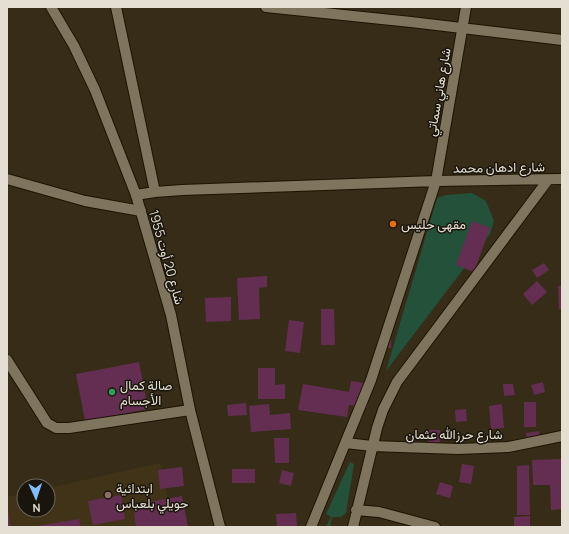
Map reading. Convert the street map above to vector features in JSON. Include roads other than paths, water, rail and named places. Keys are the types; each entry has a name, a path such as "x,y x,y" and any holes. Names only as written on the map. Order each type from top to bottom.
{"street":[{"name":"شارع 20 أوت 1955","path":"51,7 74,46 95,90 136,195 171,315 190,410 220,527"},
{"path":"116,7 155,192"},
{"path":"266,7 562,40"},
{"name":"شارع هاني سماتي","path":"311,527 371,380 436,181 466,7"},
{"path":"7,179 85,201 141,211"},
{"name":"شارع ادهان محمد","path":"136,195 182,190 436,181 562,179"},
{"path":"353,527 372,446 383,410 398,382 548,180"},
{"path":"7,360 47,423 56,428 68,428 190,410"},
{"name":"شارع حرزالله عثمان","path":"346,443 372,446 458,449 508,447 562,436"},
{"path":"356,510 379,512 435,527"}],"place":[{"name":"مقهى حليس","path":"393,224"},
{"name":"صالة كمال الأجسام","path":"112,392"},
{"name":"ابتدائية حويلي بلعباس","path":"108,495"}]}
